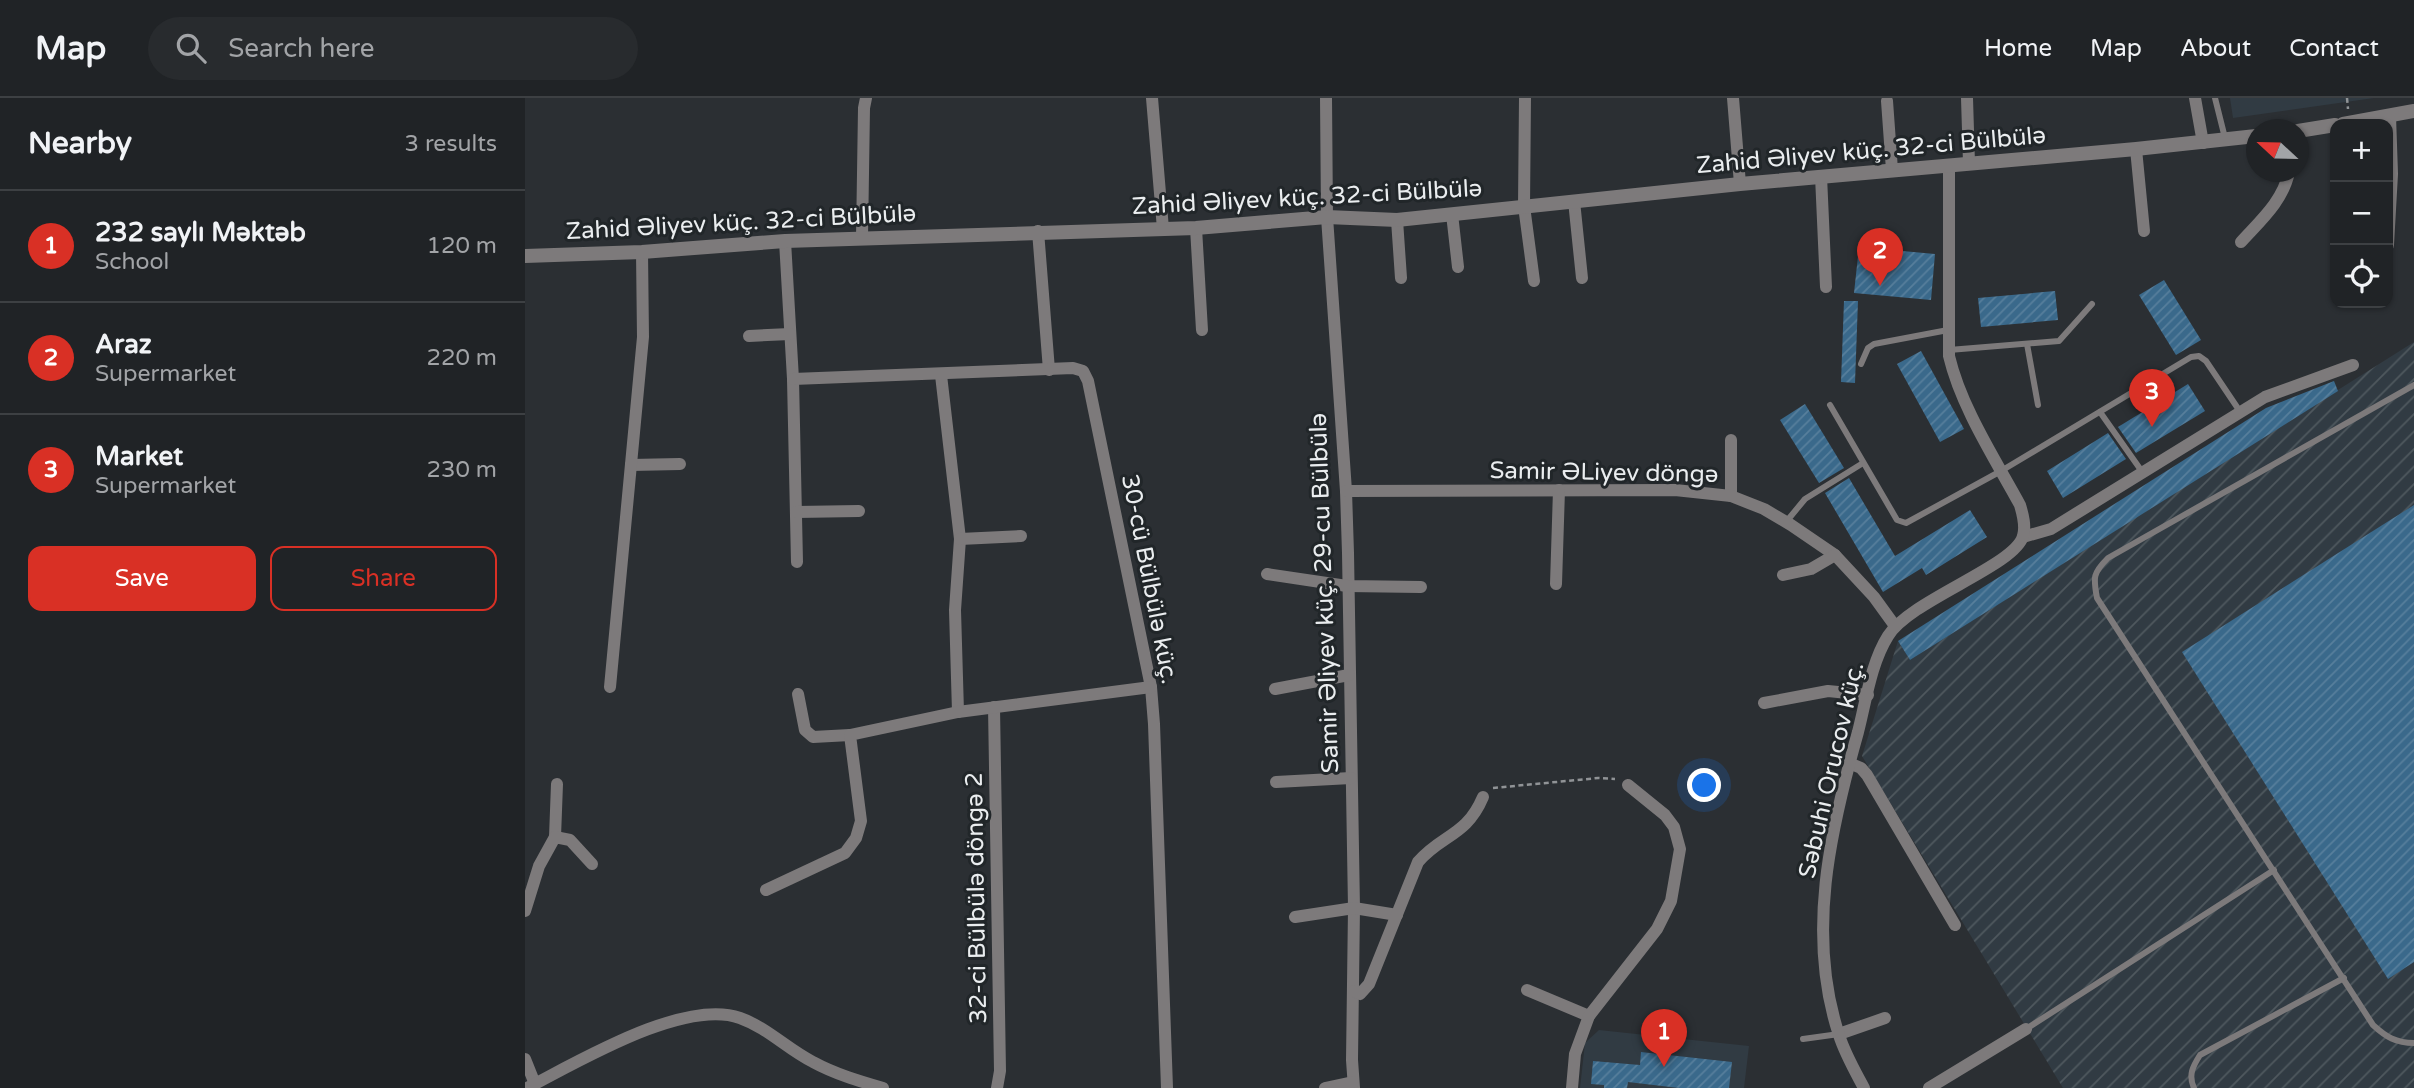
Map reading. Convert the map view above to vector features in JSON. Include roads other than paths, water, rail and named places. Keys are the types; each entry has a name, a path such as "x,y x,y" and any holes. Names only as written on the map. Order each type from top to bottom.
{"street":[{"path":"862,237 866,98"},
{"path":"1152,98 1163,229"},
{"name":"Samir Əliyev küç. 29-cu Bülbülə","path":"1326,98 1327,216 1346,491 1354,908 1353,1085"},
{"path":"1525,98 1524,206 1534,281"},
{"path":"1733,98 1740,184"},
{"path":"1967,98 1969,163"},
{"path":"2195,98 2203,143"},
{"path":"1887,101 1892,170"},
{"path":"2372,119 2414,111"},
{"path":"2390,116 2392,182"},
{"path":"2309,129 2330,126"},
{"name":"Zahid Əliyev küç. 32-ci Bülbülə","path":"525,256 642,252 862,237 1195,228 1327,216 1397,220 1821,176 2246,137"},
{"path":"2137,149 2144,231"},
{"path":"1949,166 1949,350 1962,394 2019,505 2024,518 2023,537 2051,529 2265,397 2353,365"},
{"path":"1821,176 1826,287"},
{"path":"2241,242 2275,205 2287,182"},
{"path":"1574,201 1582,278"},
{"path":"1452,214 1458,267"},
{"path":"1397,220 1401,278"},
{"path":"1195,228 1202,330"},
{"path":"1038,231 1049,370"},
{"path":"785,241 793,379 797,562"},
{"path":"610,687 643,337 642,252"},
{"path":"749,336 790,334"},
{"name":"30-cü Bülbülə küç.","path":"793,379 1073,368 1083,371 1088,381 1151,687 1167,1088"},
{"path":"941,375 960,539 955,610 958,712"},
{"path":"1731,440 1731,496"},
{"path":"631,465 680,464"},
{"path":"1556,584 1559,490"},
{"name":"Samir ƏLiyev döngə","path":"1346,491 1675,490 1731,496 1786,522 1835,555 1874,597 1895,626"},
{"path":"796,512 859,511"},
{"path":"960,539 1021,536"},
{"name":"Səbuhi Orucov küç.","path":"1864,1088 1839,1034 1825,973 1823,910 1836,821 1868,695 1884,643 1895,626 1921,607 2011,553 2023,537"},
{"path":"1783,575 1811,569 1835,555"},
{"path":"1267,574 1347,586 1421,587"},
{"path":"1275,689 1349,675"},
{"path":"798,694 805,730 813,737 851,735 958,712 1151,687"},
{"path":"1764,702 1829,691 1868,695"},
{"name":"32-ci Bülbülə döngə 2","path":"994,707 1000,1071 997,1088"},
{"path":"766,890 845,853 856,838 861,821 851,735"},
{"path":"1849,763 1861,768 1867,775 1955,925"},
{"path":"1276,782 1350,778"},
{"path":"525,911 538,866 555,837 557,784"},
{"path":"1572,1088 1576,1054 1589,1016 1665,915 1671,901 1680,849 1674,827 1628,785"},
{"path":"1354,991 1360,994 1369,984 1418,862 1427,851 1456,834 1476,814 1483,797"},
{"path":"555,837 570,840 592,864"},
{"path":"1296,917 1354,908 1397,915"},
{"path":"1527,990 1589,1016"},
{"path":"525,1059 531,1086 665,1023 691,1016 715,1014 738,1017 766,1030 810,1061 883,1088"},
{"path":"1839,1034 1885,1018"},
{"path":"1929,1088 2026,1029"},
{"path":"1325,1088 1353,1085"}],"lane":[{"path":"2215,98 2225,140"},
{"path":"1949,350 2059,341 2092,304"},
{"path":"1861,364 1868,348 1874,344 1948,330"},
{"path":"2027,344 2038,405"},
{"path":"1830,405 1897,520 1902,523 2001,471 2190,357 2199,356 2206,361 2241,413"},
{"path":"2414,385 2108,558 2099,567 2094,579 2097,598 2373,1024 2386,1037 2402,1043 2414,1043"},
{"path":"2101,412 2143,473"},
{"path":"1786,522 1805,499 1863,463"},
{"path":"2026,1029 2274,870"},
{"path":"2195,1088 2192,1068 2200,1055 2344,978"},
{"path":"1803,1039 1839,1034"}],"place":[{"name":"Araz","path":"1880,286"},
{"name":"Market","path":"2152,427"},
{"name":"232 saylı Məktəb","path":"1664,1067"}]}
